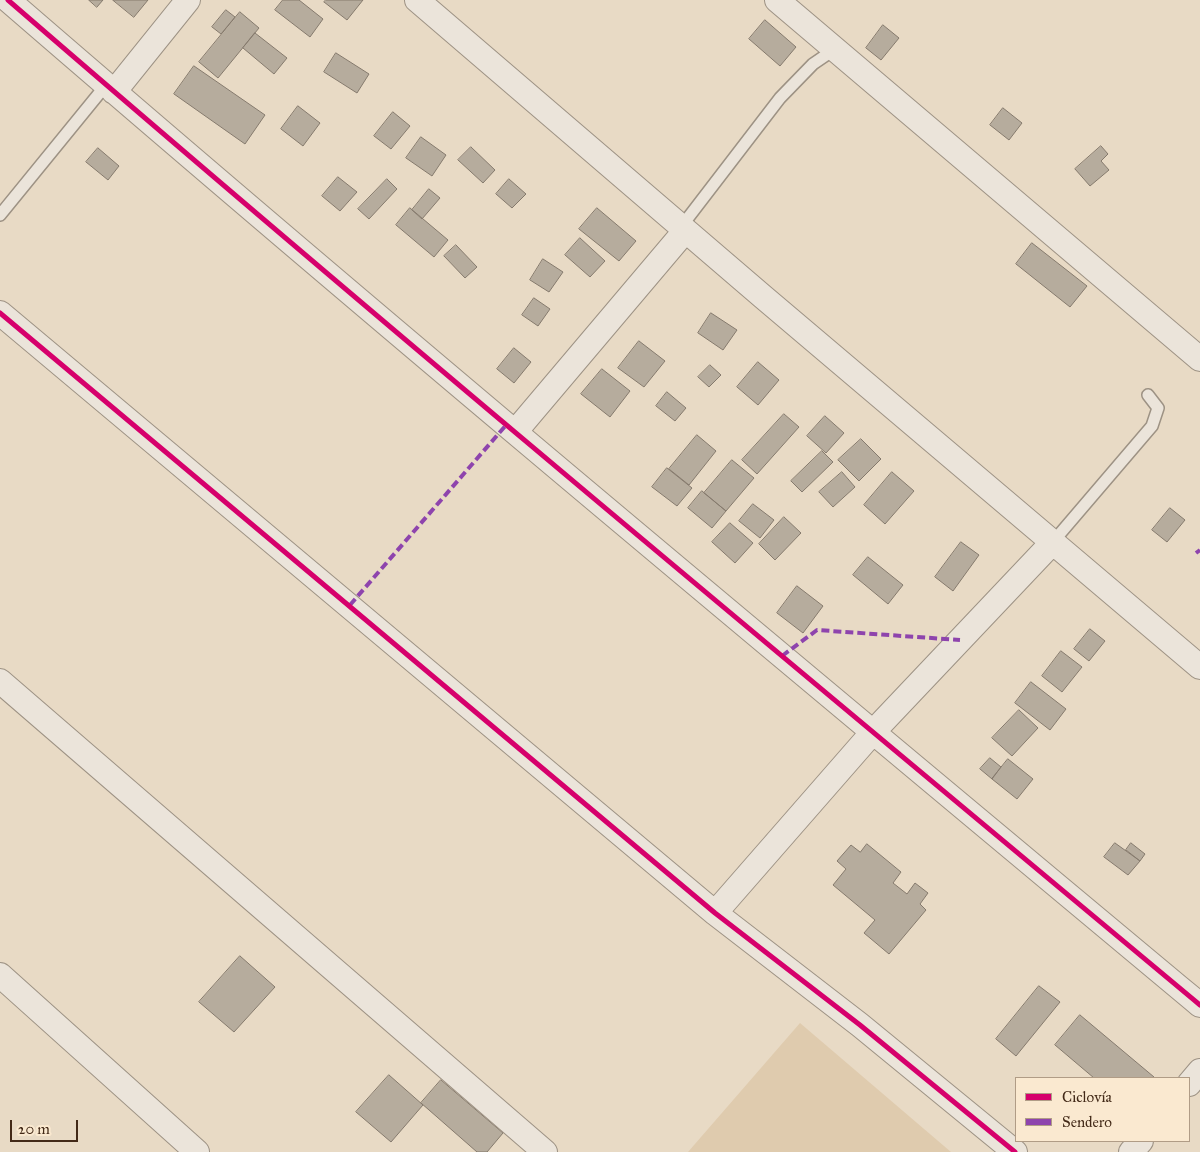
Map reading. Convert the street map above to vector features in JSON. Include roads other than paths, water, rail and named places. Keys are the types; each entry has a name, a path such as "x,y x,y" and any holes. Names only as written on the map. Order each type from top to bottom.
{"street":[{"path":"8,0 515,432 1200,1005"},
{"path":"110,88 188,0"},
{"path":"417,0 1052,543 1200,666"},
{"path":"777,0 1200,358"},
{"path":"515,432 683,229"},
{"path":"0,313 715,913 860,1026 1015,1152"},
{"path":"715,913 873,732 1052,543"},
{"path":"0,681 538,1150"},
{"path":"0,975 197,1152"},
{"path":"1190,1083 1200,1071"},
{"path":"1131,1152 1140,1142"}],"lane":[{"path":"683,229 780,98 813,64 835,49"},
{"path":"0,216 110,88"},
{"path":"1052,543 1152,426 1158,408 1148,395"}]}
